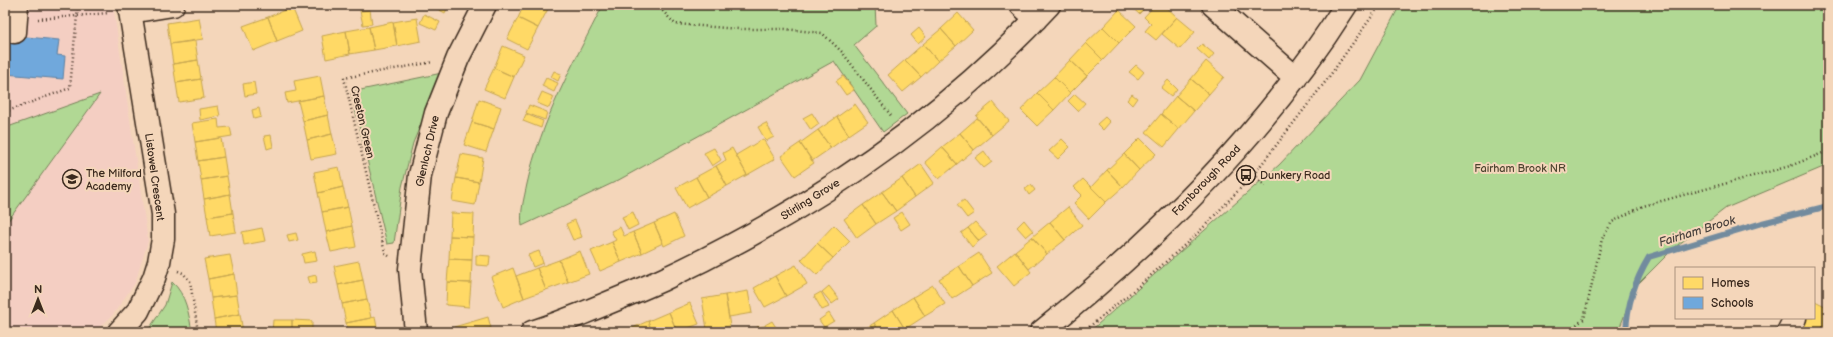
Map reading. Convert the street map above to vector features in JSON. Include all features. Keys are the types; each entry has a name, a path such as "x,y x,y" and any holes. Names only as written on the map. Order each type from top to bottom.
{"street":[{"path":"129,8 173,5"},
{"name":"Glenloch Drive","path":"416,332 410,269 420,175 436,113 458,58 485,5"},
{"path":"1213,5 1296,78"},
{"name":"Farnborough Road","path":"1041,332 1074,306 1128,258 1190,198 1257,126 1296,78 1346,5"},
{"name":"Listowel Crescent","path":"119,332 138,311 154,278 159,262 163,239 162,214 129,8"},
{"name":"Stirling Grove","path":"532,332 633,294 708,259 840,181 905,136 994,61 1035,10"},
{"path":"1788,332 1795,319"}],"path":[{"path":"5,112 70,88 78,5"},
{"path":"657,5 675,24 740,29 785,29 822,33 842,52 905,136"},
{"path":"16,20 77,16 129,8"},
{"name":"Creeton Green","path":"410,269 385,253 344,78 458,58"},
{"path":"1567,332 1584,319 1602,239 1612,222 1643,206 1790,166 1828,151"},
{"path":"1254,174 1265,186"},
{"path":"159,262 183,273 190,281 198,332"}],"shaded area":[{"name":"The Milford Academy","path":"5,5 113,5 148,241 135,283 112,316 94,332 5,332"}],"green space":[{"path":"603,5 875,5 876,26 854,45 907,114 883,132 834,61 615,182 522,226 522,215 527,184 541,137 559,92"},
{"name":"Fairham Brook NR","path":"1400,5 1828,5 1828,165 1726,208 1674,248 1636,286 1618,332 1089,332 1279,165 1360,80"},
{"path":"442,73 413,143 402,187 394,243 387,244 351,92"},
{"path":"100,94 5,225 5,128"},
{"path":"172,282 181,292 184,299 192,332 147,332 165,305"}],"building: Homes":[{"path":"430,5 449,5 445,13"},
{"path":"524,5 545,5 549,7 538,28 518,18"},
{"path":"1140,5 1144,9 1139,14 1130,6"},
{"path":"1155,5 1164,5 1177,17 1156,40 1145,31 1151,24 1144,17"},
{"path":"292,7 302,31 277,41 268,17"},
{"path":"370,10 372,24 363,25 360,11"},
{"path":"1119,10 1136,26 1119,43 1103,27"},
{"path":"958,13 973,30 956,46 941,29"},
{"path":"424,14 440,22 436,30 420,23"},
{"path":"268,17 277,41 253,51 243,26"},
{"path":"1177,17 1195,32 1180,49 1162,34"},
{"path":"199,18 203,39 170,44 167,23"},
{"path":"417,18 421,41 397,46 393,22"},
{"path":"518,18 538,28 527,49 507,39"},
{"path":"393,22 397,46 374,50 369,27"},
{"path":"369,27 374,50 350,54 346,31"},
{"path":"1103,27 1119,43 1103,60 1086,43"},
{"path":"919,28 926,37 918,44 911,35"},
{"path":"941,29 956,46 938,61 923,44"},
{"path":"346,31 350,54 326,59 322,36"},
{"path":"195,41 198,60 173,64 170,44"},
{"path":"1086,43 1103,60 1087,76 1070,60"},
{"path":"923,44 938,61 921,77 905,60"},
{"path":"1202,44 1214,54 1209,60 1197,49"},
{"path":"503,46 524,55 514,77 494,68"},
{"path":"198,60 201,79 176,83 173,64"},
{"path":"905,60 921,77 903,92 888,75"},
{"path":"1070,60 1087,76 1070,93 1054,77"},
{"path":"1206,61 1224,77 1209,94 1191,79"},
{"path":"1136,65 1144,72 1138,79 1129,72"},
{"path":"494,68 514,77 505,98 484,89"},
{"path":"554,71 561,74 558,81 551,77"},
{"path":"320,76 324,96 287,103 285,93 296,91 294,81"},
{"path":"843,76 854,90 846,95 836,81"},
{"path":"1054,77 1070,93 1054,110 1037,93"},
{"path":"546,78 558,83 554,92 542,86"},
{"path":"201,79 204,98 179,102 176,83"},
{"path":"1191,79 1209,94 1194,111 1176,96"},
{"path":"1168,80 1177,89 1171,96 1161,88"},
{"path":"254,82 256,94 245,96 243,84"},
{"path":"542,92 554,97 549,108 537,103"},
{"path":"1037,93 1054,110 1037,126 1021,110"},
{"path":"1075,94 1085,103 1078,111 1068,101"},
{"path":"1132,94 1137,98 1132,105 1127,100"},
{"path":"324,96 328,115 303,121 298,101"},
{"path":"1176,96 1194,111 1179,129 1161,114"},
{"path":"479,99 501,107 494,129 472,122"},
{"path":"993,102 1009,121 992,135 976,116"},
{"path":"855,104 868,122 849,135 837,117"},
{"path":"529,105 547,112 545,120 526,113"},
{"path":"218,106 220,116 200,120 199,109"},
{"path":"259,108 261,117 254,119 252,110"},
{"path":"812,113 819,124 811,130 803,118"},
{"path":"526,114 543,121 541,128 523,121"},
{"path":"1161,114 1179,129 1164,147 1146,132"},
{"path":"328,115 332,134 307,140 303,121"},
{"path":"837,117 849,135 831,148 818,130"},
{"path":"1105,117 1110,122 1103,130 1097,124"},
{"path":"977,118 992,135 974,150 960,133"},
{"path":"218,119 219,128 230,127 232,136 195,142 192,123"},
{"path":"472,122 494,129 486,152 464,145"},
{"path":"766,123 774,137 766,141 758,127"},
{"path":"818,130 831,148 812,161 800,143"},
{"path":"960,133 974,150 957,164 942,147"},
{"path":"332,134 337,154 311,159 307,140"},
{"path":"271,135 273,147 267,149 264,136"},
{"path":"221,138 224,157 198,161 195,142"},
{"path":"1140,138 1156,154 1139,170 1124,154"},
{"path":"763,139 775,159 747,175 736,155"},
{"path":"1062,139 1070,147 1058,159 1049,151"},
{"path":"800,143 814,163 795,176 781,156"},
{"path":"942,147 957,164 939,179 925,162"},
{"path":"714,148 721,160 712,166 704,153"},
{"path":"732,148 747,175 727,186 716,166 726,160 723,153"},
{"path":"984,151 992,162 984,168 975,158"},
{"path":"461,154 483,158 479,182 456,178"},
{"path":"1124,154 1139,170 1123,187 1107,170"},
{"path":"224,157 227,176 201,180 198,161"},
{"path":"921,164 934,183 915,197 902,178"},
{"path":"716,166 727,186 707,197 696,177"},
{"path":"339,167 343,187 318,193 314,172"},
{"path":"1107,170 1123,187 1106,202 1091,187"},
{"path":"227,176 230,194 204,199 201,180"},
{"path":"696,177 707,197 687,208 676,188"},
{"path":"456,178 479,182 475,205 452,201"},
{"path":"902,178 915,197 896,211 882,192"},
{"path":"1083,179 1106,202 1089,219 1074,203 1082,195 1074,187"},
{"path":"1031,185 1035,190 1029,195 1025,189"},
{"path":"343,187 348,207 322,212 318,193"},
{"path":"882,192 896,211 876,224 863,205"},
{"path":"230,194 233,213 207,217 204,199"},
{"path":"964,200 974,213 967,218 957,205"},
{"path":"863,205 876,224 857,238 844,219"},
{"path":"348,207 352,226 326,232 322,212"},
{"path":"1068,207 1082,225 1065,240 1050,222"},
{"path":"633,212 638,225 628,230 622,217"},
{"path":"902,212 910,224 901,230 893,218"},
{"path":"233,213 236,232 210,236 207,217"},
{"path":"451,213 474,214 473,237 450,236"},
{"path":"674,214 684,236 664,246 654,223"},
{"path":"575,220 582,237 573,240 566,224"},
{"path":"1024,220 1033,231 1026,237 1017,227"},
{"path":"975,222 987,235 979,241 968,228"},
{"path":"1050,222 1065,240 1047,254 1032,237"},
{"path":"654,223 663,243 642,253 633,232"},
{"path":"834,225 850,241 833,258 817,243"},
{"path":"352,226 356,247 331,252 326,232"},
{"path":"620,227 624,236 633,232 642,253 621,262 612,242 616,240 611,231"},
{"path":"262,228 265,241 244,245 242,232"},
{"path":"968,228 979,241 972,247 961,233"},
{"path":"296,233 298,240 289,242 287,235"},
{"path":"450,236 473,237 472,260 449,259"},
{"path":"1032,237 1047,254 1029,269 1015,251"},
{"path":"612,242 621,262 600,271 591,251"},
{"path":"817,243 833,258 817,275 801,260"},
{"path":"315,251 317,261 304,263 302,254"},
{"path":"539,251 543,263 533,267 528,255"},
{"path":"580,251 589,274 568,282 559,260"},
{"path":"1015,251 1031,272 1014,286 997,266"},
{"path":"979,253 992,273 972,286 959,266"},
{"path":"230,255 234,274 208,279 204,259"},
{"path":"476,255 490,256 489,266 476,265"},
{"path":"449,259 472,260 471,283 447,282"},
{"path":"559,260 568,282 546,290 537,268"},
{"path":"359,261 363,280 338,285 334,266"},
{"path":"796,265 807,284 786,296 775,276"},
{"path":"959,266 972,286 952,299 939,279"},
{"path":"513,268 524,298 503,307 491,277"},
{"path":"537,268 546,290 524,298 516,276"},
{"path":"234,274 237,295 211,298 208,279"},
{"path":"316,275 317,283 310,284 308,277"},
{"path":"775,276 786,296 765,307 754,288"},
{"path":"363,280 367,299 342,304 338,285"},
{"path":"447,282 471,283 469,307 446,305"},
{"path":"933,285 945,304 925,316 913,297"},
{"path":"829,286 839,299 832,304 822,292"},
{"path":"748,291 752,313 729,317 725,295"},
{"path":"821,292 829,307 822,310 814,296"},
{"path":"237,295 240,314 214,319 211,298"},
{"path":"725,295 730,326 707,329 702,299"},
{"path":"913,297 925,316 905,329 893,310"},
{"path":"367,299 371,318 346,323 342,304"},
{"path":"1815,301 1825,306 1828,302 1828,332 1803,332 1799,329 1804,319 1815,319"},
{"path":"690,303 699,324 677,332 669,312"},
{"path":"893,310 905,329 901,332 880,332 874,323"},
{"path":"669,312 677,332 652,332 648,321"},
{"path":"829,313 834,321 824,327 819,320"},
{"path":"240,314 243,332 216,332 214,319"},
{"path":"375,317 378,332 348,332 346,323"},
{"path":"488,317 491,328 478,332 456,332 454,327"},
{"path":"273,320 292,320 292,332 272,332"},
{"path":"292,320 312,321 312,332 292,332"},
{"path":"648,321 652,332 626,331"},
{"path":"772,321 779,332 769,332 765,325"},
{"path":"874,323 880,332 860,332"},
{"path":"765,326 766,332 757,332 757,327"}],"building: Schools":[{"path":"5,35 59,40 57,55 65,56 63,79 5,74"}],"waterway":[{"name":"Fairham Brook","path":"1626,332 1628,313 1633,293 1649,257 1762,223 1828,206"}],"place":[{"name":"Dunkery Road","path":"1246,175"},
{"name":"The Milford Academy","path":"72,179"}]}
